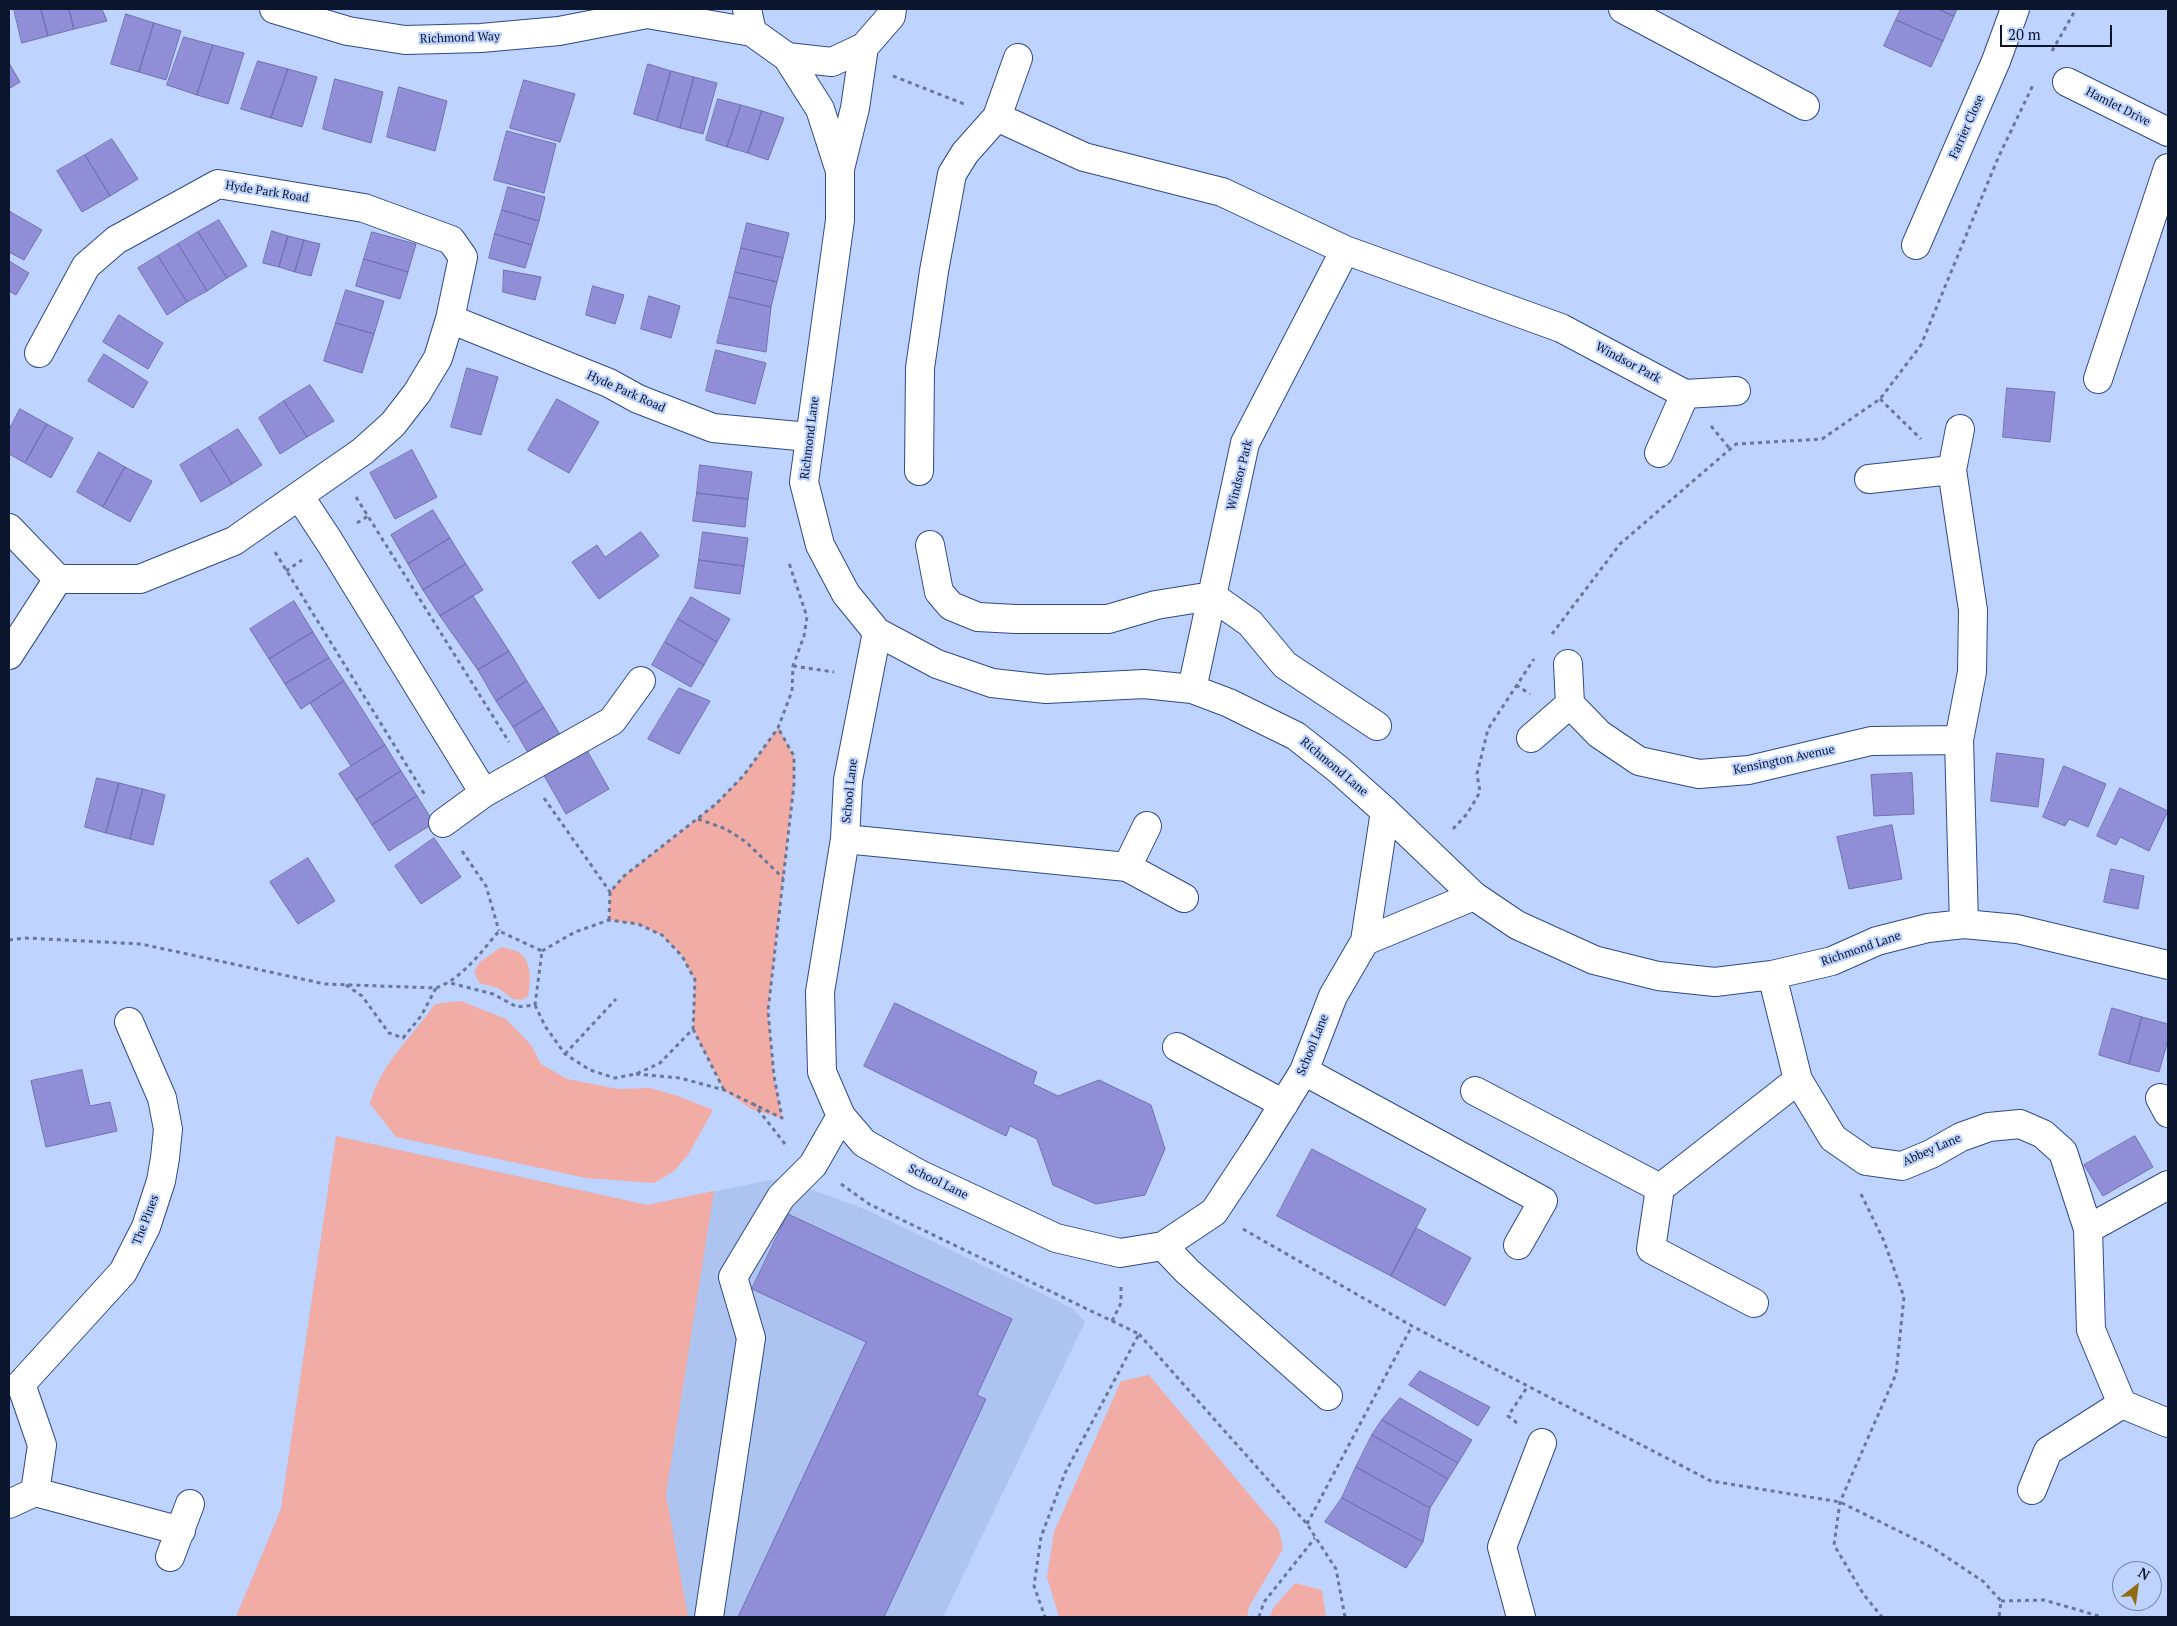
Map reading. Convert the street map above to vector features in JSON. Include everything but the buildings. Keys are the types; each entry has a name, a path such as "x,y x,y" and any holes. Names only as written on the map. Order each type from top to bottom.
{"street":[{"name":"Richmond Way","path":"274,9 348,30 405,40 482,38 558,31 654,11 750,20"},
{"path":"750,20 787,57 832,62 864,47 891,16 892,9"},
{"path":"1624,9 1805,106"},
{"name":"Farrier Close","path":"1916,245 1996,61 2015,9"},
{"name":"Richmond Lane","path":"864,47 856,108 840,169 840,220 804,482 820,545 846,594 877,632 937,664 992,683 1046,689 1144,684 1192,689 1229,703 1296,736 1339,770 1385,811 1474,896 1517,925 1594,960 1658,976 1715,982 1772,975 1832,961 1885,939 1928,928 1964,924 2017,929 2168,965"},
{"name":"Richmond Lane","path":"787,57 820,109 840,169"},
{"path":"919,471 920,368 934,271 952,174 965,154 997,117 1018,58"},
{"name":"Hamlet Drive","path":"2067,82 2168,132"},
{"name":"Windsor Park","path":"997,117 1084,157 1222,192 1345,250 1561,328 1685,394"},
{"path":"2098,379 2168,168"},
{"name":"Hyde Park Road","path":"39,353 86,266 116,240 218,184 364,208 451,240 463,257 450,319 438,358 418,393 393,424 363,451 300,497 234,541 140,579 58,579"},
{"name":"Windsor Park","path":"1192,689 1246,443 1345,250"},
{"name":"Hyde Park Road","path":"450,319 609,383 638,400 713,428 809,437"},
{"path":"1659,453 1685,394 1736,391"},
{"path":"1960,429 1952,470 1973,610 1972,672 1959,740 1964,924"},
{"path":"1869,479 1952,470"},
{"path":"300,497 335,549 484,793"},
{"path":"9,528 58,579 9,655"},
{"path":"930,545 939,592 951,606 978,617 1108,619 1156,605 1212,596 1250,623 1285,665 1377,726"},
{"name":"School Lane","path":"877,632 848,780 845,839 820,992 822,1072 841,1116 864,1143 919,1174 1056,1238 1120,1252 1163,1246 1214,1212 1304,1071 1333,996 1365,941 1385,811"},
{"path":"1531,738 1570,704 1568,664"},
{"path":"442,823 484,793 612,721 642,681"},
{"name":"Kensington Avenue","path":"1570,704 1599,734 1639,761 1698,774 1750,770 1871,741 1959,740"},
{"path":"1127,868 1147,826"},
{"path":"845,839 1127,868 1184,898"},
{"path":"1365,941 1474,896"},
{"name":"Abbey Lane","path":"1772,975 1798,1080 1834,1138 1866,1161 1902,1166 1930,1154 1961,1137 1989,1127 2020,1124 2044,1134 2063,1152 2088,1229 2091,1330 2122,1404"},
{"name":"The Pines","path":"36,1492 42,1445 15,1382 123,1272 146,1227 161,1181 168,1129 162,1098 129,1022"},
{"path":"1177,1047 1284,1104"},
{"path":"1304,1071 1543,1201 1518,1245"},
{"path":"1754,1303 1651,1250 1660,1188 1798,1080"},
{"path":"1475,1091 1660,1188"},
{"path":"709,1617 751,1338 733,1277 781,1196 813,1164 841,1116"},
{"path":"2088,1229 2168,1185"},
{"path":"1163,1246 1187,1271 1328,1396"},
{"path":"2032,1490 2048,1451 2122,1404 2168,1423"},
{"path":"1521,1617 1502,1547 1542,1443"},
{"path":"9,1504 36,1492 181,1531"},
{"path":"170,1557 190,1504"}],"path":[{"path":"2047,59 2074,9"},
{"path":"888,74 997,117"},
{"path":"1550,636 1620,544 1736,444 1822,440 1880,399 1921,346 1998,158 2033,84"},
{"path":"1880,399 1952,470"},
{"path":"339,468 555,817 610,892 609,920"},
{"path":"258,525 442,823 486,886 499,931 542,951"},
{"path":"610,892 624,876 716,804 744,775 778,728 792,691 793,666 804,636 808,617 787,556"},
{"path":"1430,853 1467,814 1480,792 1477,774 1488,729 1539,652"},
{"path":"793,666 868,678"},
{"path":"636,1074 680,1078 724,1090 782,1118 774,1076 768,1011 794,784 794,756 778,728"},
{"path":"698,819 726,829 746,842 783,879"},
{"path":"542,951 575,932 609,920 638,924 662,935 682,956 695,980 693,1030 724,1090"},
{"path":"9,940 26,938 141,944 325,984 436,988 450,983 499,931"},
{"path":"542,951 535,1005 545,1026 565,1054 590,1070 615,1078 636,1074 660,1064 693,1030"},
{"path":"450,983 494,994 517,1007 535,1005"},
{"path":"346,985 362,996 389,1033 404,1038 421,1016 436,988"},
{"path":"565,1054 616,999"},
{"path":"753,1103 787,1146 869,1204 1138,1334 1307,1524 1336,1569 1345,1617"},
{"path":"1859,1189 1884,1241 1904,1298 1896,1374 1840,1502 1834,1545 1864,1595 1882,1617"},
{"path":"1214,1212 1412,1326 1711,1481 1840,1502 1933,1548 1984,1582 2001,1601 1999,1617"},
{"path":"1112,1321 1121,1303"},
{"path":"1307,1524 1412,1326"},
{"path":"1045,1617 1034,1586 1041,1537 1065,1472 1138,1334"},
{"path":"1259,1617 1264,1602 1315,1538"},
{"path":"2001,1601 2044,1600 2102,1617"}],"shaded area":[{"path":"778,728 794,756 794,784 768,1011 774,1076 782,1118 751,1109 724,1090 693,1029 695,980 682,956 662,935 638,924 609,920 610,892 624,876 716,804 744,775"},
{"path":"501,947 520,953 527,962 530,973 529,991 528,996 522,1000 513,999 498,988 479,983 474,971 480,962"},
{"path":"461,1001 506,1019 531,1045 541,1064 567,1079 618,1089 650,1088 678,1096 713,1110 688,1155 674,1171 654,1183 586,1178 396,1137 370,1104 381,1076 435,1004"},
{"path":"336,1136 647,1205 781,1178 867,1210 1072,1308 1085,1322 943,1617 236,1617 281,1509"},
{"path":"336,1136 647,1205 714,1191 666,1494 688,1617 236,1617 281,1509"},
{"path":"1149,1375 1279,1530 1283,1549 1249,1607 1247,1617 1059,1617 1047,1577 1054,1532 1121,1381"},
{"path":"1295,1583 1322,1590 1326,1617 1270,1617 1273,1608"}]}
